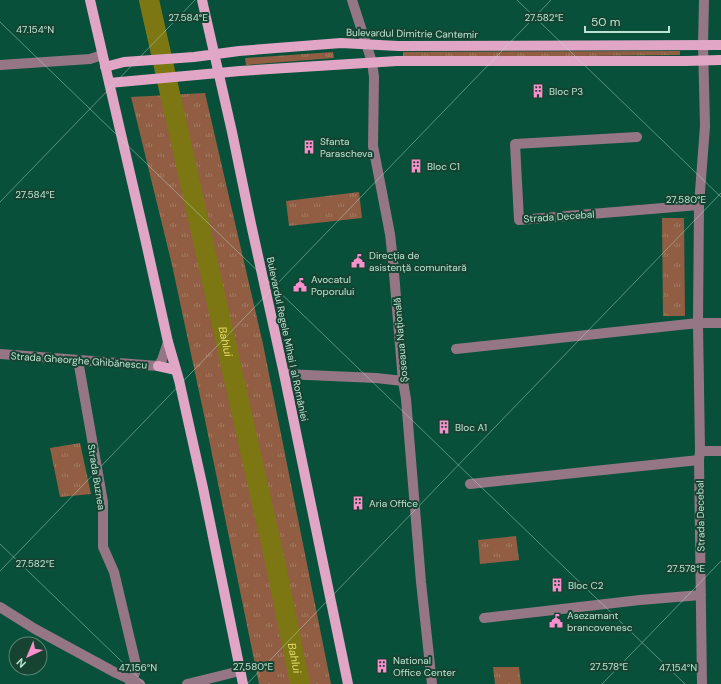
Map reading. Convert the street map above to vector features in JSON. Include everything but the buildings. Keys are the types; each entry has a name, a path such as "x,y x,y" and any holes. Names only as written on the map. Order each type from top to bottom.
{"main road":[{"path":"90,0 203,488 243,684"},
{"name":"Bulevardul Regele Mihai I al României","path":"202,0 284,374 348,684"},
{"name":"Bulevardul Dimitrie Cantemir","path":"105,67 124,62 341,43 398,46 721,45"},
{"path":"109,83 218,73 397,61 721,60"},
{"path":"158,366 176,370"}],"street":[{"name":"Șoseaua Națională","path":"352,0 372,62 374,77 373,146 391,241 421,582 432,684"},
{"name":"Strada Decebal","path":"702,684 698,323 699,205 705,126 703,45 704,0"},
{"path":"0,65 90,59 102,55"},
{"name":"Strada Decebal","path":"637,137 514,144 519,220 699,205"},
{"path":"456,349 698,323 721,323"},
{"path":"158,366 162,360 168,342"},
{"name":"Strada Gheorghe Ghibănescu","path":"0,354 158,366"},
{"name":"Strada Buznea","path":"78,360 103,502 103,547 114,572 136,665 134,683"},
{"path":"284,374 376,378 403,381"},
{"path":"470,484 700,456 721,451"},
{"path":"484,618 640,600 701,595"},
{"path":"0,607 35,629 134,683"},
{"path":"188,684 240,671"}],"green space":[{"path":"680,51 680,55 403,58 403,52"},
{"path":"333,52 334,58 246,65 245,58"},
{"path":"205,93 263,344 331,684 259,684 172,265 131,97"},
{"path":"359,192 362,218 289,226 286,201"},
{"path":"662,218 684,218 685,316 663,316"},
{"path":"80,443 91,494 60,497 50,448"},
{"path":"516,536 519,560 480,564 478,540"},
{"path":"493,667 519,667 521,684 495,684"}],"waterway":[{"name":"Bahlui","path":"149,0 276,566 300,684"}],"place":[{"name":"Bloc P3","path":"538,91"},
{"name":"Sfanta Parascheva","path":"309,147"},
{"name":"Bloc C1","path":"416,166"},
{"name":"Direcția de asistență comunitară","path":"358,261"},
{"name":"Avocatul Poporului","path":"300,285"},
{"name":"Bloc A1","path":"444,427"},
{"name":"Aria Office","path":"358,503"},
{"name":"Bloc C2","path":"557,585"},
{"name":"Asezamant brancovenesc","path":"556,621"},
{"name":"National Office Center","path":"382,666"}]}
